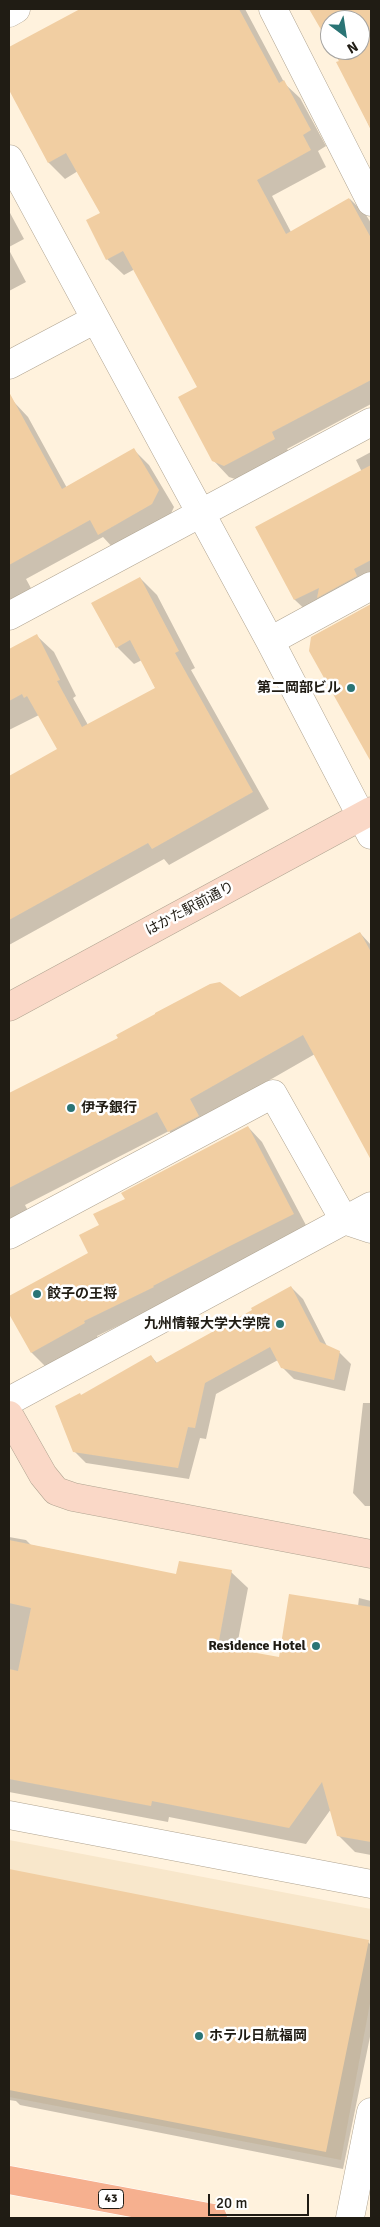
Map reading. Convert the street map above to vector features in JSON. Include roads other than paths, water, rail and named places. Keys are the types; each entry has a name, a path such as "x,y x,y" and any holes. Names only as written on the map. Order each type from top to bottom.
{"main road":[{"name":"43","path":"9,2180 213,2218"}],"street":[{"path":"9,13 16,9"},
{"path":"273,9 371,202"},
{"path":"9,159 94,320 368,821"},
{"path":"9,365 94,320"},
{"path":"9,616 371,422"},
{"path":"270,641 371,586"},
{"name":"はかた駅前通り","path":"9,1007 368,821"},
{"path":"9,1236 273,1094 344,1220 371,1229"},
{"path":"9,1400 371,1206"},
{"path":"9,1415 43,1476 56,1491 73,1497 371,1554"},
{"path":"9,1814 371,1884"},
{"path":"350,2218 371,2112"}],"place":[{"name":"第二岡部ビル","path":"351,688"},
{"name":"伊予銀行","path":"71,1108"},
{"name":"餃子の王将","path":"37,1294"},
{"name":"九州情報大学大学院","path":"280,1324"},
{"name":"Residence Hotel","path":"316,1646"},
{"name":"ホテル日航福岡","path":"199,2036"}]}
